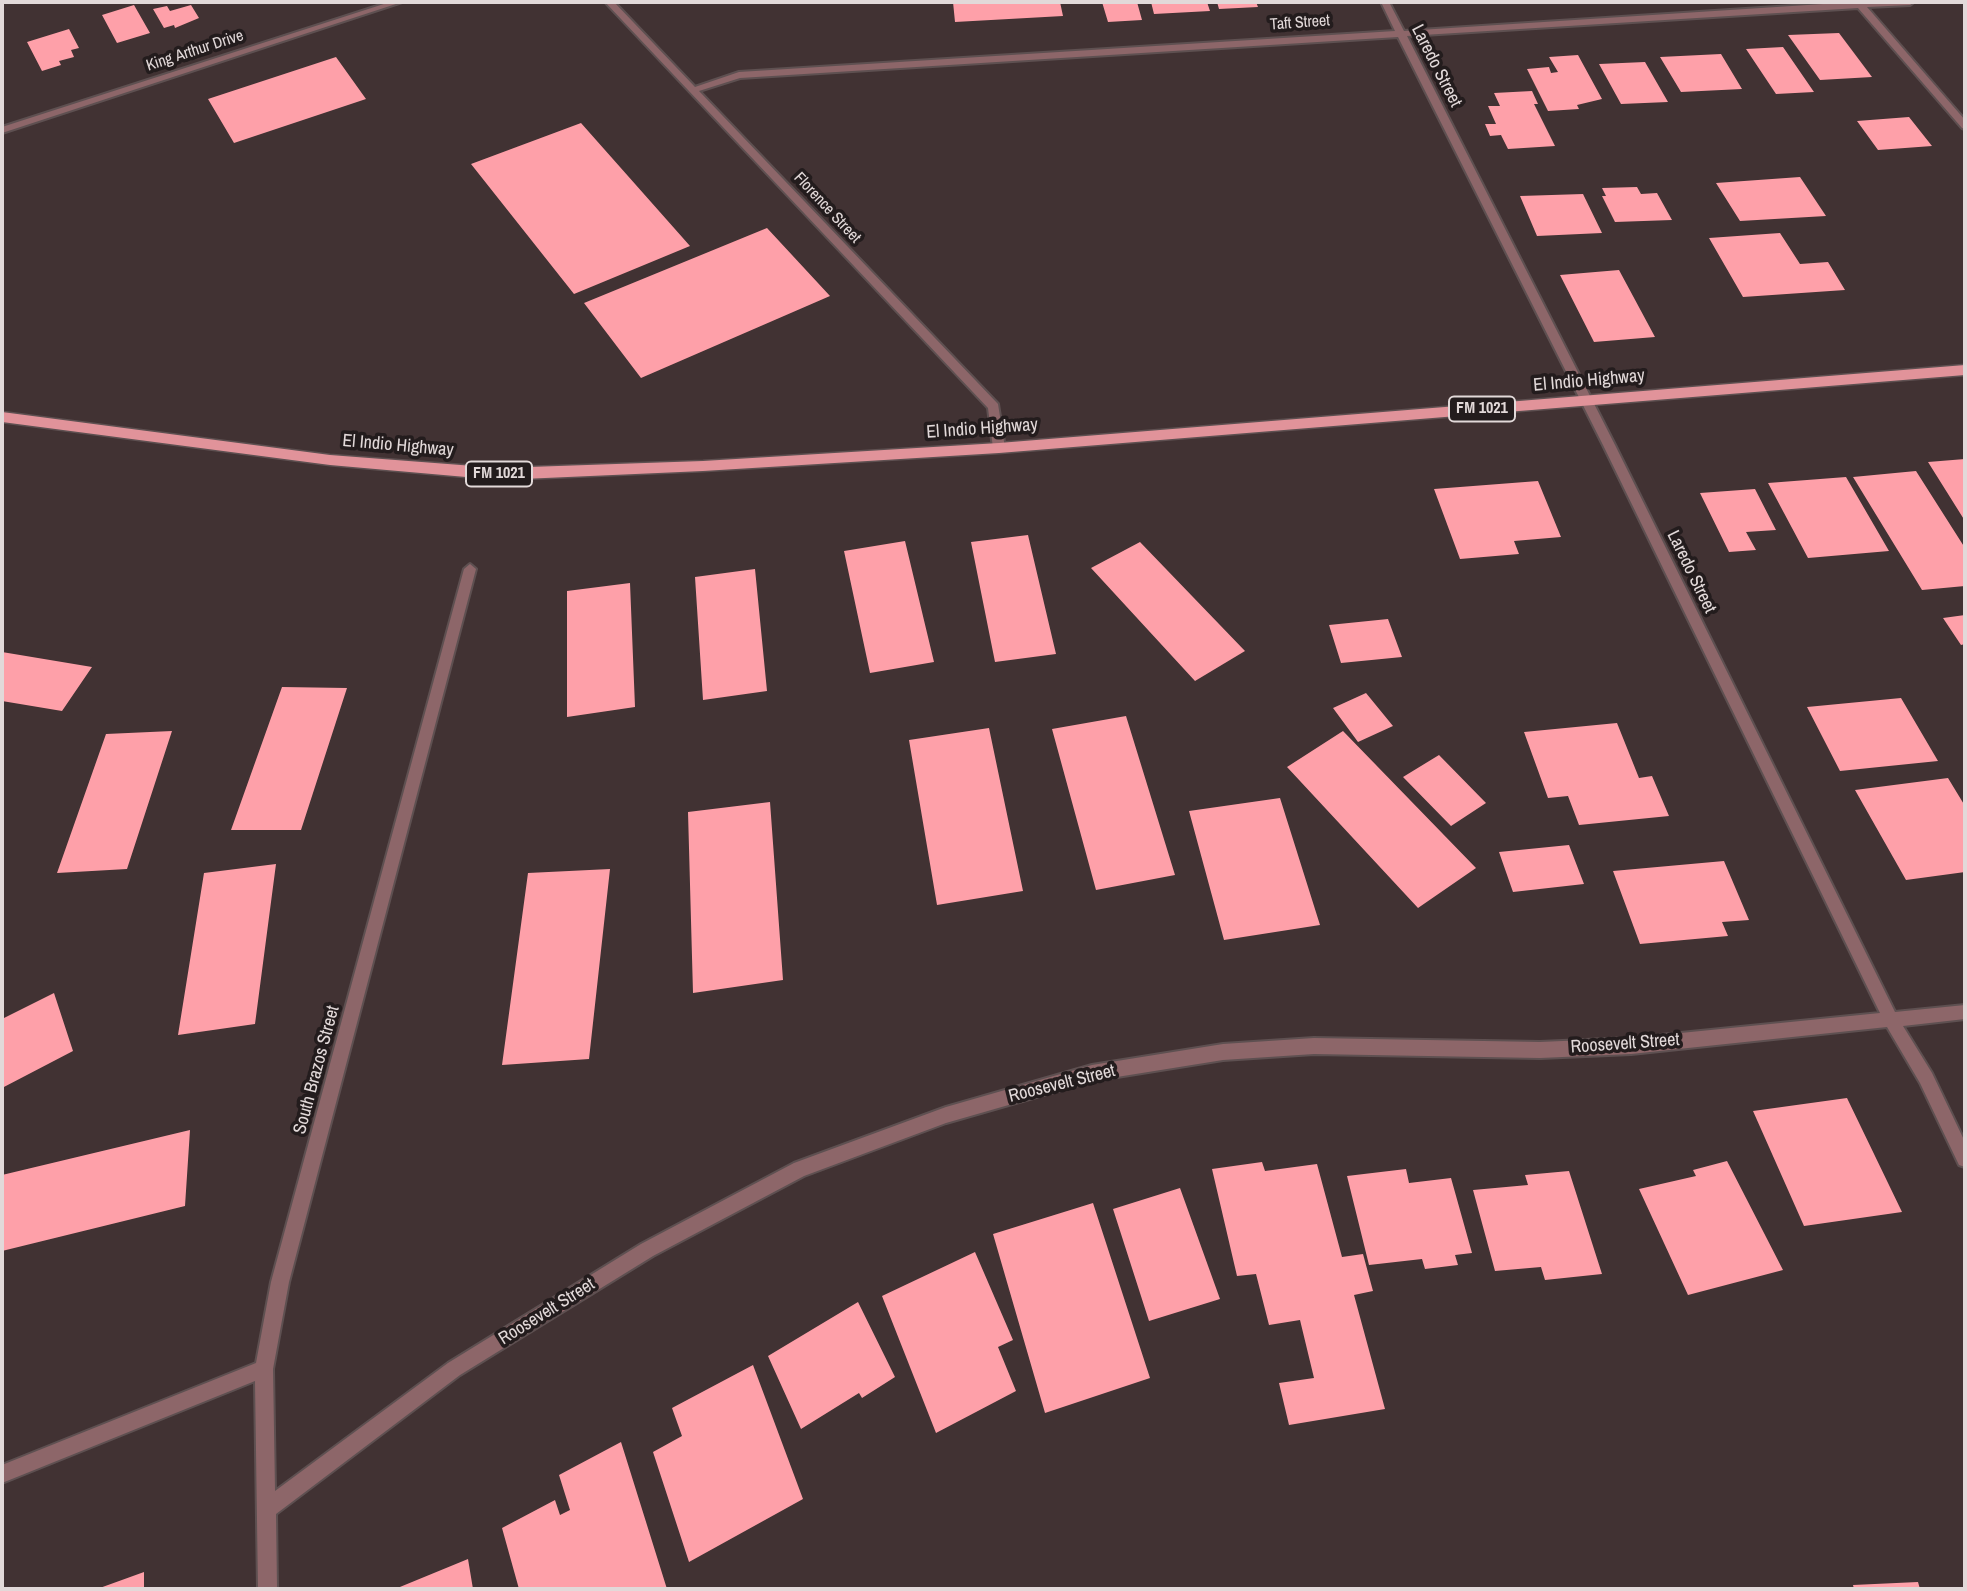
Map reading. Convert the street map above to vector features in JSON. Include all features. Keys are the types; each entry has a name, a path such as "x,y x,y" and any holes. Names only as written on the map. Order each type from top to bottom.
{"main road":[{"name":"El Indio Highway","path":"2,417 331,460 500,474 703,466 999,448 1965,370"}],"street":[{"name":"King Arthur Drive","path":"2,130 398,2"},
{"name":"Florence Street","path":"609,2 995,407 999,448"},
{"name":"Laredo Street","path":"1385,2 1609,445 1891,1020 1926,1078 1965,1159"},
{"name":"Taft Street","path":"694,90 739,75 1859,3 1910,2"},
{"path":"1859,3 1965,126"},
{"name":"South Brazos Street","path":"268,1589 264,1369 280,1282 470,569"},
{"name":"Roosevelt Street","path":"268,1508 454,1369 647,1250 800,1169 946,1115 1092,1073 1223,1052 1314,1046 1540,1050 1631,1046 1965,1012"},
{"path":"2,1474 264,1369"}],"building":[{"path":"953,2 1060,2 1063,16 955,22"},
{"path":"1102,2 1137,2 1142,20 1108,22"},
{"path":"1151,2 1207,2 1210,11 1154,14"},
{"path":"1217,2 1256,2 1258,7 1219,9"},
{"path":"134,5 150,33 117,43 102,15"},
{"path":"191,5 199,18 175,28 174,25 164,28 153,9 167,6 170,11"},
{"path":"69,29 79,48 71,50 74,57 59,61 61,65 42,71 27,42"},
{"path":"1839,33 1872,77 1820,80 1788,35"},
{"path":"1783,47 1814,92 1776,94 1746,49"},
{"path":"1721,54 1742,89 1681,92 1660,57"},
{"path":"1578,55 1602,99 1577,105 1579,109 1548,111 1527,69 1549,67 1551,73 1558,72 1549,57"},
{"path":"336,57 366,99 234,143 208,99"},
{"path":"1645,62 1668,102 1621,104 1599,64"},
{"path":"1532,91 1538,104 1534,104 1555,146 1508,149 1501,135 1490,136 1485,124 1496,124 1488,106 1500,106 1494,93"},
{"path":"1909,117 1932,146 1878,150 1857,121"},
{"path":"581,123 690,246 574,294 471,164"},
{"path":"1800,177 1826,216 1740,221 1716,183"},
{"path":"1637,187 1641,194 1657,193 1672,220 1615,222 1602,196 1606,196 1602,188"},
{"path":"1583,194 1602,233 1537,236 1520,196"},
{"path":"767,228 830,296 641,378 584,303"},
{"path":"1780,233 1800,264 1828,262 1845,290 1743,297 1709,238"},
{"path":"1619,270 1655,337 1594,342 1560,275"},
{"path":"1965,459 1965,521 1928,462"},
{"path":"1916,471 1965,548 1965,586 1922,590 1853,477"},
{"path":"1846,477 1889,551 1808,558 1768,483"},
{"path":"1538,481 1561,537 1514,541 1519,554 1460,559 1434,489"},
{"path":"1755,489 1776,530 1746,532 1756,550 1729,552 1700,493"},
{"path":"1028,535 1056,654 995,662 971,542"},
{"path":"905,541 934,662 870,673 844,551"},
{"path":"1140,542 1245,651 1195,681 1091,568"},
{"path":"755,569 767,691 703,700 695,577"},
{"path":"630,583 635,707 567,717 567,591"},
{"path":"1965,615 1965,644 1961,645 1943,618"},
{"path":"1388,619 1402,657 1341,663 1329,625"},
{"path":"2,652 92,667 62,711 2,701"},
{"path":"282,687 347,688 301,830 231,830"},
{"path":"1366,693 1393,726 1358,742 1333,708"},
{"path":"1901,698 1938,761 1840,771 1807,707"},
{"path":"1126,716 1175,875 1096,890 1052,729"},
{"path":"1617,723 1639,778 1652,776 1669,816 1579,825 1568,796 1548,798 1524,732"},
{"path":"989,728 1023,891 937,905 909,740"},
{"path":"172,731 127,869 57,873 106,734"},
{"path":"1343,731 1476,868 1418,908 1287,767"},
{"path":"1439,755 1486,803 1451,826 1403,777"},
{"path":"1948,778 1965,806 1965,872 1906,880 1855,790"},
{"path":"1280,798 1320,925 1224,940 1189,811"},
{"path":"770,802 783,980 693,993 688,812"},
{"path":"1569,845 1584,884 1513,892 1499,852"},
{"path":"1724,861 1749,920 1722,922 1728,936 1640,944 1613,871"},
{"path":"276,864 255,1024 178,1035 204,873"},
{"path":"610,869 589,1059 502,1065 528,873"},
{"path":"54,993 73,1051 2,1088 2,1019"},
{"path":"1847,1098 1902,1212 1804,1226 1753,1111"},
{"path":"190,1130 185,1206 2,1251 2,1175"},
{"path":"1727,1161 1783,1270 1688,1295 1639,1189 1696,1176 1693,1170"},
{"path":"1262,1162 1265,1171 1317,1164 1342,1257 1363,1254 1373,1291 1354,1295 1385,1409 1289,1425 1279,1383 1314,1378 1300,1320 1269,1325 1256,1274 1237,1276 1212,1169"},
{"path":"1406,1169 1409,1183 1451,1178 1472,1253 1455,1255 1458,1265 1425,1269 1422,1259 1369,1265 1347,1176"},
{"path":"1569,1171 1602,1274 1545,1280 1541,1267 1495,1271 1473,1190 1528,1185 1525,1175"},
{"path":"1180,1188 1220,1299 1149,1321 1113,1209"},
{"path":"1093,1203 1150,1378 1045,1413 993,1234"},
{"path":"975,1252 1013,1340 998,1347 1016,1391 936,1433 882,1296"},
{"path":"858,1302 895,1377 862,1398 859,1393 801,1429 768,1356"},
{"path":"753,1365 803,1499 689,1562 653,1452 682,1436 672,1408"},
{"path":"621,1442 667,1589 519,1589 502,1528 555,1500 560,1515 570,1510 559,1475"},
{"path":"468,1559 473,1589 395,1589"},
{"path":"144,1572 144,1589 97,1589"},
{"path":"1918,1582 1920,1589 1854,1589 1853,1585"}]}
